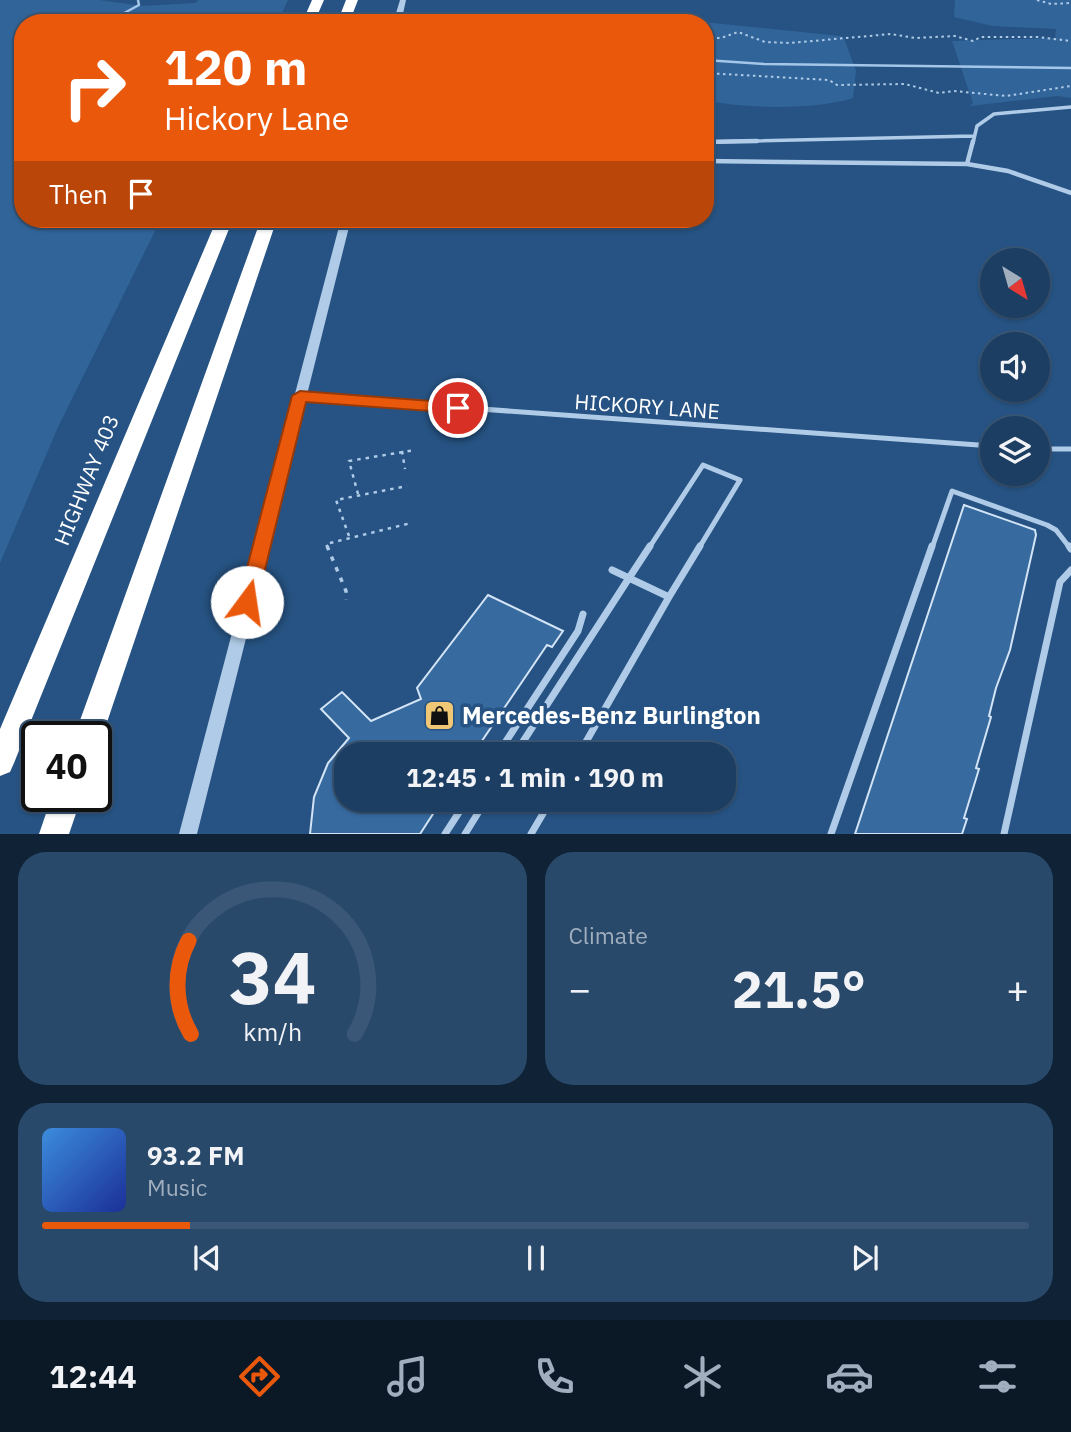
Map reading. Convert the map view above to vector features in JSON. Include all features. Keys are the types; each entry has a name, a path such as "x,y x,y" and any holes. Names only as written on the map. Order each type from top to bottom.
{"highway":[{"name":"HIGHWAY 403","path":"0,763 221,228"},
{"path":"94,721 266,228"},
{"path":"54,834 62,812"}],"street":[{"path":"188,834 344,228"}],"lane":[{"path":"967,164 977,126 994,114 1071,107"},
{"path":"714,142 974,136"},
{"path":"714,161 967,164 1008,171 1071,193"},
{"name":"HICKORY LANE","path":"300,396 839,438 980,445"},
{"path":"1050,449 1071,449"},
{"path":"521,742 703,465 740,480 586,742"},
{"path":"831,834 952,491 1047,525 1056,530 1071,550"},
{"path":"612,570 669,597"},
{"path":"1004,834 1060,582 1071,570"},
{"path":"506,742 578,631 583,614"},
{"path":"445,834 459,812"},
{"path":"465,834 479,812"},
{"path":"530,834 544,812"}],"path":[{"path":"1037,0 1051,4 1071,3"},
{"path":"714,38 738,32 747,33 765,42 790,43 855,40 869,35 891,34 915,38 955,36 974,41 981,37 1038,37 1071,41"},
{"path":"714,74 829,80 837,85 905,85 939,93 1006,96 1071,86"},
{"path":"359,494 349,461 415,450"},
{"path":"402,451 405,469"},
{"path":"349,536 336,500 407,486"},
{"path":"346,600 346,592 326,544 349,536 411,523"}],"shaded area":[{"path":"0,0 99,0 142,6 195,3 199,0 288,0 281,14 14,14 14,228 157,228 58,427 0,563"},
{"path":"955,0 1071,0 1071,98 1057,96 970,106 973,103 952,41 1055,38 1056,29 993,26 954,17"},
{"path":"714,23 844,38 856,71 853,98 820,105 779,107 714,102"}],"building":[{"path":"964,505 1035,530 1036,535 1010,650 996,688 989,716 991,717 976,768 979,769 964,818 967,819 962,834 855,834"},
{"name":"Mercedes-Benz Burlington","path":"488,595 563,631 552,647 547,645 481,742 346,742 349,738 321,709 342,692 371,721 421,699 417,688"},
{"name":"Mercedes-Benz Burlington","path":"334,756 334,812 434,812 420,834 310,834 314,797 328,763"}],"waterway":[{"path":"122,14 139,5 138,0"},
{"path":"714,61 764,64 1071,68"}],"place":[{"name":"Mercedes-Benz Burlington","path":"439,716"}],"route":[{"path":"247,602 300,396 458,408"}]}
